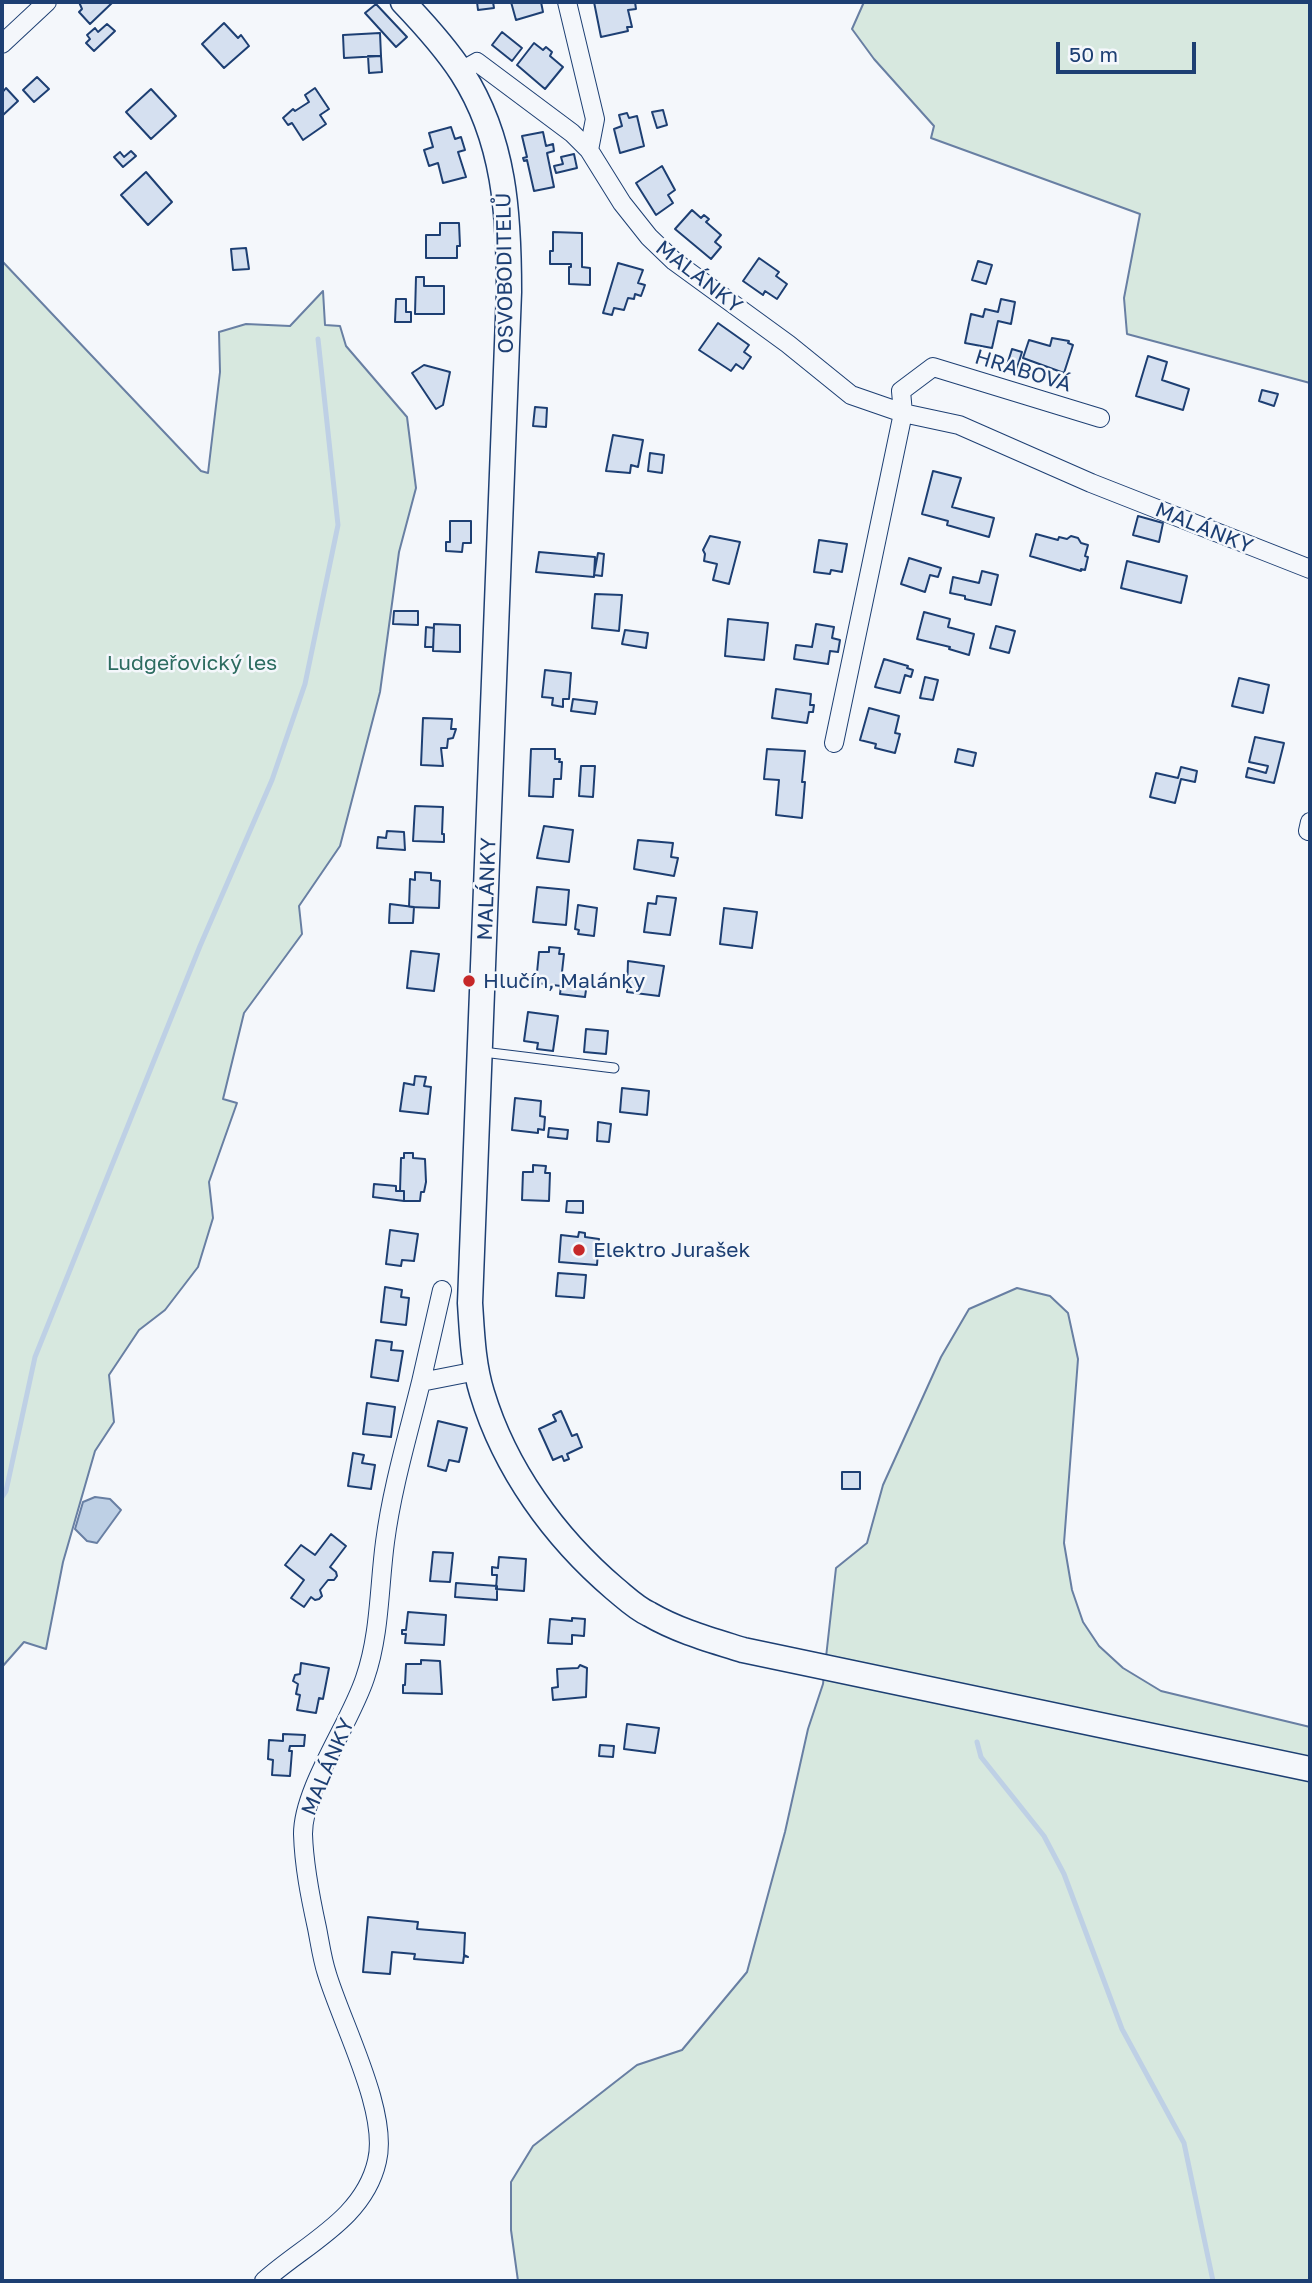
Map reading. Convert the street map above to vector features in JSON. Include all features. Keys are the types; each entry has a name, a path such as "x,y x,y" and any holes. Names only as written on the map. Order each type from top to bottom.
{"street":[{"path":"2,44 47,2"},
{"name":"OSVOBODITELŮ","path":"403,2 461,71 496,147 503,179 508,218 509,292 500,532"},
{"path":"567,2 595,119 589,150"},
{"name":"MALÁNKY","path":"461,71 477,62 572,133 589,150 622,203 649,237 674,261 788,344 851,395 902,413 959,425 1091,483 1310,569"},
{"name":"HRABOVÁ","path":"902,413 901,391 933,367 1100,418"},
{"path":"834,743 902,413"},
{"name":"MALÁNKY","path":"500,532 470,1303 477,1371 487,1406 513,1467 544,1513 590,1567 637,1607 678,1629 743,1650 1310,1769"},
{"name":"MALÁNKY","path":"264,2281 332,2229 361,2199 378,2160 380,2142 377,2113 326,1972 304,1869 304,1816 316,1784 352,1711 373,1651 390,1511 442,1290"},
{"path":"421,1382 477,1371"}],"lane":[{"path":"481,1052 614,1068"}],"green space":[{"path":"864,2 1310,2 1310,383 1127,334 1124,298 1140,214 931,138 934,126 874,59 852,29"},
{"name":"Ludgeřovický les","path":"2,261 201,471 208,473 220,372 219,332 246,324 290,326 323,291 325,325 340,326 346,346 407,417 416,488 399,552 380,692 340,846 299,906 302,934 244,1013 223,1099 237,1103 209,1182 213,1218 198,1267 165,1310 139,1330 109,1375 114,1422 95,1451 63,1562 46,1649 24,1642 2,1667"},
{"path":"1017,1288 1050,1296 1068,1313 1078,1359 1064,1543 1072,1590 1083,1622 1099,1646 1123,1668 1161,1691 1310,1727 1310,2281 518,2281 511,2230 511,2182 533,2146 637,2065 682,2050 747,1972 785,1832 808,1729 823,1684 836,1568 867,1543 883,1485 941,1357 969,1309"}],"water":[{"path":"95,1497 110,1499 121,1510 97,1543 87,1541 75,1529 83,1502"}],"building":[{"path":"79,2 113,2 90,24 79,12 82,9"},
{"path":"477,2 493,2 494,8 478,10"},
{"path":"511,2 541,2 543,12 516,20"},
{"path":"594,2 635,2 636,9 628,10 632,27 627,27 628,31 601,37"},
{"path":"376,4 407,37 396,47 365,13"},
{"path":"224,23 238,38 241,35 249,46 224,68 202,44"},
{"path":"107,24 115,31 94,51 86,43 90,39 87,35 95,28 98,32"},
{"path":"502,32 522,48 512,61 492,45"},
{"path":"380,33 381,56 344,58 343,35"},
{"path":"534,43 543,50 546,47 552,52 550,56 563,67 545,89 517,65"},
{"path":"368,56 381,56 382,72 369,73"},
{"path":"37,77 49,89 34,102 23,90"},
{"path":"6,88 18,101 2,116 2,93"},
{"path":"315,88 329,109 320,115 326,124 303,140 292,123 288,125 283,118 293,109 295,111 309,102 305,95"},
{"path":"151,89 176,116 151,139 126,112"},
{"path":"663,110 667,125 657,128 652,112"},
{"path":"627,113 629,118 637,116 644,146 620,153 614,129 622,126 619,115"},
{"path":"451,127 455,139 461,137 465,150 458,152 466,177 443,183 438,163 429,166 424,150 433,147 429,133"},
{"path":"543,132 546,146 553,144 554,151 547,153 554,187 534,191 527,160 524,161 523,158 527,157 522,136"},
{"path":"131,151 136,156 123,167 114,157 120,152 124,157"},
{"path":"574,154 577,168 556,173 554,166 563,164 561,157"},
{"path":"662,166 675,190 668,195 673,203 656,215 636,183"},
{"path":"146,172 172,202 148,225 121,195"},
{"path":"692,210 701,218 704,215 709,219 706,222 721,235 715,242 721,247 711,259 675,229"},
{"path":"440,223 459,223 460,246 457,246 457,258 426,258 426,235 440,235"},
{"path":"553,232 582,233 582,267 590,268 590,285 569,284 571,264 550,264"},
{"path":"246,248 249,269 233,270 231,249"},
{"path":"759,258 779,272 776,276 787,284 777,299 765,291 763,295 743,281"},
{"path":"978,261 992,265 986,284 972,280"},
{"path":"618,263 643,270 638,283 645,285 641,296 635,294 634,299 628,298 624,310 614,308 612,315 603,313"},
{"path":"416,277 424,277 424,286 444,286 444,314 415,314"},
{"path":"396,299 406,299 406,312 411,312 411,322 395,322"},
{"path":"1001,299 1015,302 1011,324 998,321 992,348 965,343 971,314 983,317 985,309 998,312"},
{"path":"718,323 749,345 744,352 751,357 743,369 736,364 731,371 699,350"},
{"path":"1052,338 1069,341 1068,343 1073,345 1064,373 1023,358 1029,340 1050,346"},
{"path":"1012,349 1022,352 1016,371 1006,368"},
{"path":"1148,356 1167,362 1162,380 1189,389 1183,410 1136,396"},
{"path":"424,365 450,372 443,405 436,409 412,373"},
{"path":"1262,390 1278,394 1274,406 1259,401"},
{"path":"535,407 547,408 546,427 533,426"},
{"path":"613,435 643,440 638,467 631,465 630,473 606,471"},
{"path":"650,453 664,455 662,473 648,471"},
{"path":"933,471 961,478 952,507 994,518 989,537 947,525 948,521 922,514"},
{"path":"1138,516 1163,523 1159,542 1133,535"},
{"path":"450,521 471,521 471,543 463,543 462,552 446,551 446,542 450,542"},
{"path":"1036,534 1058,540 1059,537 1067,539 1071,536 1088,545 1085,570 1030,556"},
{"path":"710,536 740,542 729,584 713,580 717,564 704,561 703,550"},
{"path":"819,540 847,544 842,572 814,572"},
{"path":"539,552 595,557 594,577 536,572"},
{"path":"598,553 604,554 602,576 594,575"},
{"path":"909,558 941,568 938,577 930,575 925,592 901,584"},
{"path":"1127,561 1187,576 1181,603 1121,588"},
{"path":"982,571 998,575 991,605 950,593 953,577 979,583"},
{"path":"595,594 622,595 619,631 592,628"},
{"path":"394,611 418,611 418,625 393,624"},
{"path":"924,612 950,619 948,627 974,634 969,655 917,639"},
{"path":"728,619 768,623 764,660 725,656"},
{"path":"434,624 460,625 460,652 433,651"},
{"path":"816,624 834,627 832,638 840,640 838,652 830,651 828,664 794,659 796,645 812,647"},
{"path":"996,626 1015,631 1009,653 990,648"},
{"path":"426,627 434,628 433,647 425,647"},
{"path":"625,630 648,633 646,648 622,644"},
{"path":"884,659 913,670 911,677 905,675 900,693 875,687"},
{"path":"545,670 571,673 569,699 563,699 563,707 552,705 553,698 542,697"},
{"path":"925,677 938,680 933,700 920,698"},
{"path":"1239,678 1269,685 1263,713 1232,706"},
{"path":"776,689 811,694 810,705 814,705 813,712 809,712 807,723 772,718"},
{"path":"573,699 597,702 595,714 571,711"},
{"path":"869,708 899,716 895,733 900,734 895,753 875,748 876,744 860,740"},
{"path":"423,718 452,719 451,729 456,729 453,738 448,739 447,748 441,748 443,766 421,765"},
{"path":"1255,737 1284,743 1274,783 1246,777 1248,768 1266,773 1268,766 1249,762"},
{"path":"531,749 555,749 555,759 562,762 561,779 554,779 553,797 529,796"},
{"path":"767,749 805,751 802,818 776,815 779,780 764,779"},
{"path":"958,749 976,753 973,766 955,762"},
{"path":"581,766 595,766 593,797 579,796"},
{"path":"1181,767 1197,771 1195,782 1181,779 1175,803 1150,797 1156,773 1178,778"},
{"path":"415,806 443,807 444,842 413,841"},
{"path":"544,826 573,830 569,862 537,858"},
{"path":"387,831 404,832 405,850 377,848 378,837 386,838"},
{"path":"638,840 673,843 671,857 678,858 674,876 634,869"},
{"path":"415,872 431,873 431,880 440,881 439,908 409,907 410,879 415,880"},
{"path":"537,887 569,890 566,925 533,922"},
{"path":"657,896 676,898 670,935 644,932 648,903 656,904"},
{"path":"390,904 414,907 413,923 389,923"},
{"path":"578,905 597,908 594,936 578,934 579,930 575,929"},
{"path":"724,908 757,912 752,948 720,944"},
{"path":"549,947 560,948 559,954 564,954 561,981 587,983 585,997 560,994 561,986 536,983 539,952 549,952"},
{"path":"411,951 439,954 434,991 407,988"},
{"path":"628,961 664,966 659,996 627,992"},
{"path":"528,1012 558,1016 553,1051 537,1049 538,1043 524,1041"},
{"path":"586,1029 608,1031 606,1054 584,1052"},
{"path":"415,1076 426,1077 424,1086 431,1087 428,1114 400,1111 404,1083 414,1085"},
{"path":"622,1088 649,1091 647,1115 620,1112"},
{"path":"515,1098 541,1101 540,1116 545,1117 544,1130 538,1129 538,1133 512,1130"},
{"path":"598,1122 611,1124 609,1142 597,1141"},
{"path":"549,1128 568,1130 567,1139 548,1137"},
{"path":"404,1153 413,1153 413,1158 425,1159 426,1182 420,1201 404,1201 404,1191 400,1191 401,1158 404,1158"},
{"path":"533,1165 546,1166 545,1173 550,1173 549,1201 522,1200 523,1172 533,1172"},
{"path":"374,1184 396,1186 396,1191 404,1191 404,1201 373,1197"},
{"path":"567,1201 583,1201 583,1213 566,1212"},
{"path":"390,1230 418,1234 414,1261 402,1260 401,1266 386,1264"},
{"name":"Elektro Jurašek","path":"579,1232 585,1233 585,1237 599,1239 597,1265 559,1262 561,1235 578,1237"},
{"path":"558,1273 586,1275 584,1298 556,1296"},
{"path":"385,1287 402,1290 401,1297 409,1298 406,1325 381,1322"},
{"path":"376,1340 392,1342 391,1350 403,1351 398,1381 371,1377"},
{"path":"367,1403 395,1407 391,1437 363,1434"},
{"path":"561,1411 572,1436 577,1434 582,1447 567,1454 569,1459 564,1461 562,1456 553,1460 539,1429 556,1421 553,1415"},
{"path":"438,1421 467,1428 459,1462 449,1460 446,1471 428,1466"},
{"path":"353,1453 364,1455 362,1463 375,1465 371,1489 348,1486"},
{"path":"842,1472 860,1472 860,1489 842,1489"},
{"path":"331,1534 346,1546 330,1567 337,1576 334,1580 328,1580 320,1590 322,1596 319,1599 311,1597 304,1607 291,1598 304,1580 285,1565 301,1545 315,1555"},
{"path":"433,1552 453,1553 450,1582 430,1581"},
{"path":"499,1557 526,1559 524,1591 496,1589 497,1575 492,1575 492,1567 498,1568"},
{"path":"456,1583 497,1586 497,1600 455,1597"},
{"path":"408,1612 446,1615 444,1645 405,1643 406,1634 402,1634 402,1630 406,1630"},
{"path":"572,1618 585,1619 584,1636 572,1635 572,1644 548,1643 550,1619 572,1621"},
{"path":"421,1660 440,1661 442,1694 403,1693 406,1664 421,1664"},
{"path":"301,1663 329,1668 323,1699 319,1698 316,1713 297,1710 300,1695 296,1694 298,1684 293,1681 295,1675 300,1674"},
{"path":"580,1665 587,1668 586,1697 553,1700 552,1688 558,1687 557,1669 578,1668"},
{"path":"627,1724 659,1728 655,1753 624,1749"},
{"path":"283,1734 305,1735 304,1746 290,1746 290,1776 272,1775 273,1760 268,1759 269,1740 283,1741"},
{"path":"600,1745 614,1746 613,1757 599,1756"},
{"path":"368,1917 418,1922 417,1929 465,1933 464,1955 468,1957 464,1956 463,1963 414,1959 415,1954 392,1952 390,1974 363,1972"}],"waterway":[{"path":"2,1497 6,1491 35,1357 200,946 272,780 305,684 338,525 318,339"},
{"path":"977,1742 981,1757 1044,1836 1064,1874 1122,2029 1184,2143 1213,2281"}],"place":[{"name":"Hlučín, Malánky","path":"469,981"},
{"name":"Elektro Jurašek","path":"579,1250"}]}
